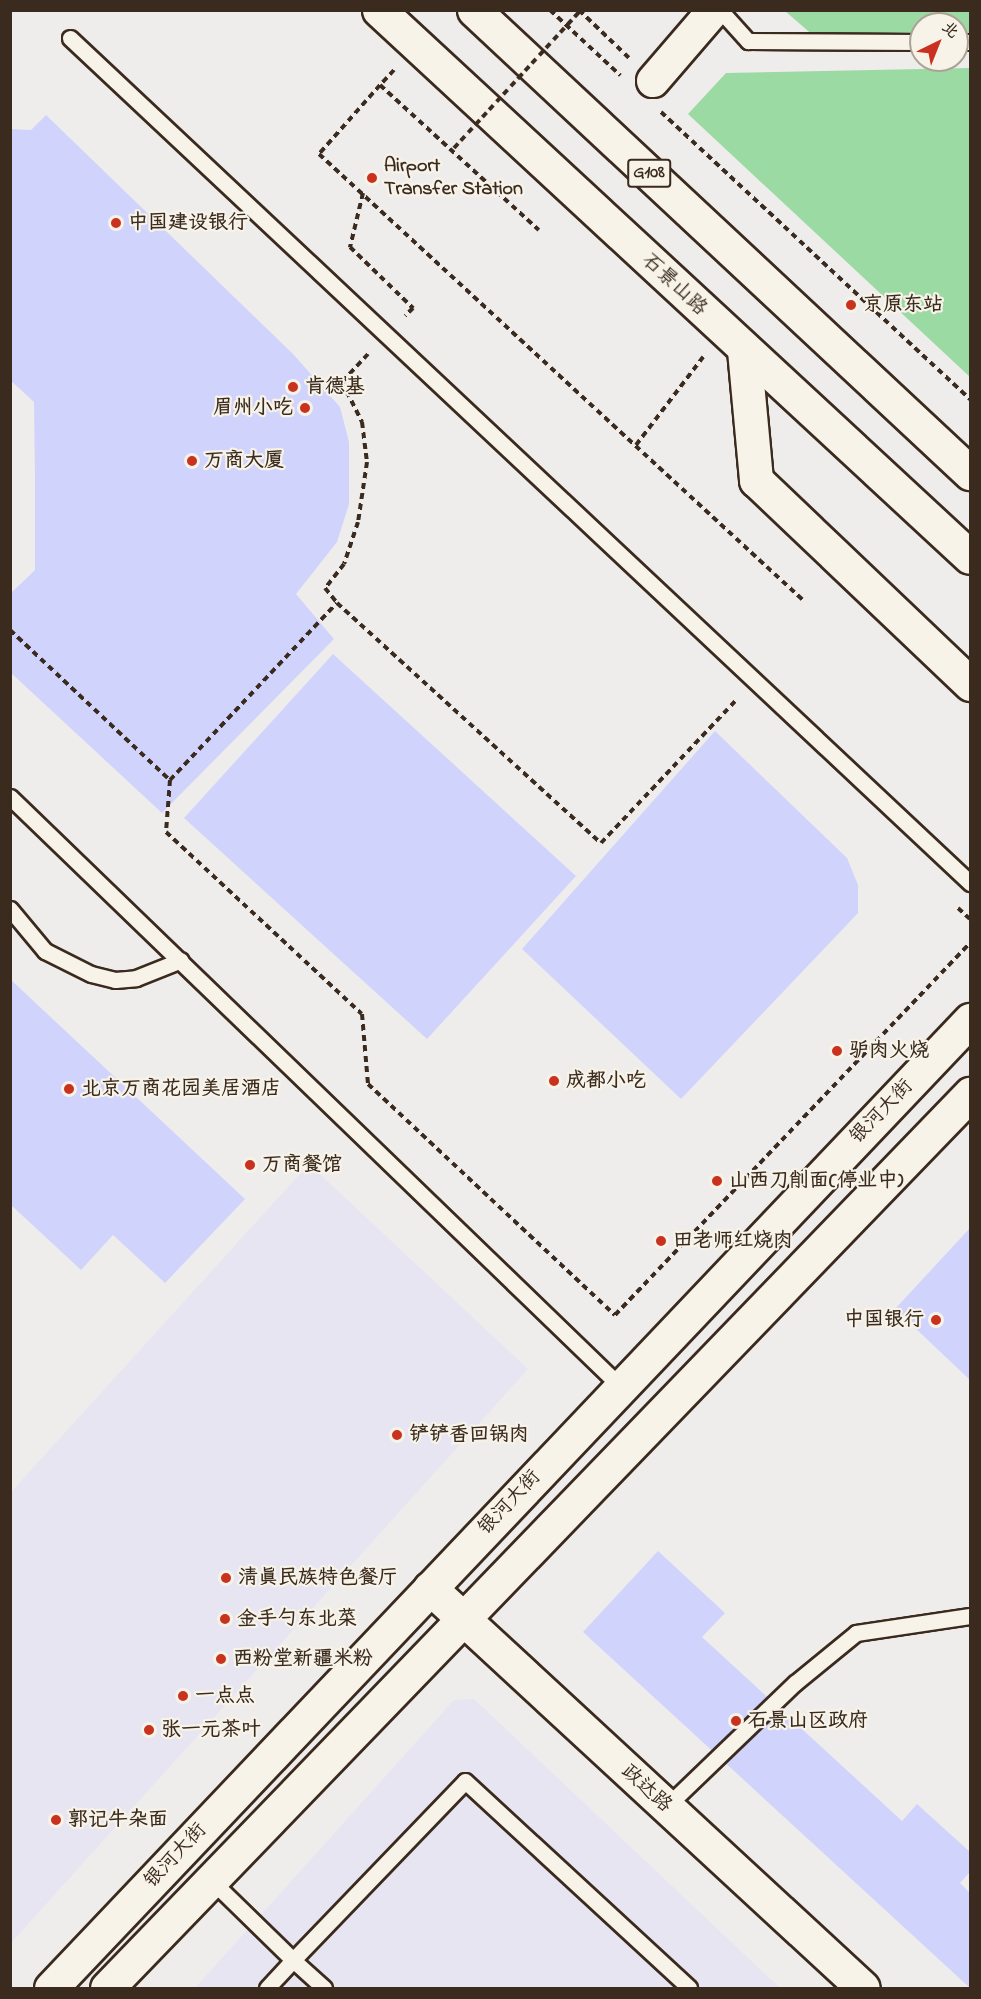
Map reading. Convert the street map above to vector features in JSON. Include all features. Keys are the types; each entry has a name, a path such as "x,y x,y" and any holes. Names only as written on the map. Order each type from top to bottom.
{"main road":[{"name":"石景山路","path":"380,10 744,350 970,557"},
{"name":"G108","path":"474,10 970,473"},
{"path":"744,350 756,480 970,684"},
{"name":"银河大街","path":"51,1989 620,1386 970,1020"},
{"path":"107,1989 970,1094"},
{"name":"政达路","path":"430,1588 461,1620 863,1989"}],"street":[{"path":"645,90 714,10"}],"lane":[{"path":"720,10 748,41 909,42"},
{"path":"70,38 970,884"},
{"path":"10,797 620,1386"},
{"path":"10,909 45,951 91,974 115,980 135,978 181,960"},
{"path":"666,1807 795,1683 856,1634 970,1617"},
{"path":"276,1985 293,1960 465,1781 689,1989"},
{"path":"211,1880 324,1989"}],"path":[{"path":"550,10 645,90 970,399"},
{"path":"454,148 580,11 645,90"},
{"path":"380,85 319,154 804,601"},
{"path":"399,100 454,148 539,230"},
{"path":"363,193 350,247 413,308 342,382 362,422 367,462 358,522 344,564 325,588 337,603 601,843 734,698 743,706"},
{"path":"636,445 710,348"},
{"path":"337,603 170,780 166,832 362,1014 368,1084 615,1315 970,943"},
{"path":"10,630 170,780"},
{"path":"953,903 970,919"}],"shaded area":[{"path":"309,1164 528,1369 11,1943 11,1492"},
{"path":"474,1699 780,1988 195,1988 454,1700"}],"green space":[{"path":"785,11 970,11 970,34 969,12 909,12 909,35 815,37"},
{"path":"969,68 970,377 688,114 726,73 909,69 909,72 969,72"}],"building":[{"name":"万商大厦","path":"46,115 293,354 340,407 349,442 349,504 337,542 296,594 334,639 162,813 10,672 10,594 35,570 35,481 34,402 10,380 10,129 31,130"},
{"path":"333,654 576,876 427,1039 184,818"},
{"path":"715,731 847,858 858,885 858,913 681,1099 522,949"},
{"name":"北京万商花园美居酒店","path":"10,979 245,1199 165,1283 113,1235 81,1270 10,1204"},
{"path":"970,1228 970,1380 895,1309"},
{"name":"石景山区政府","path":"658,1551 725,1613 702,1637 902,1821 917,1804 970,1852 970,1872 960,1883 970,1893 970,1988 583,1632"}],"place":[{"name":"Airport Transfer Station","path":"372,178"},
{"name":"中国建设银行","path":"116,223"},
{"name":"京原东站","path":"851,305"},
{"name":"肯德基","path":"293,387"},
{"name":"眉州小吃","path":"305,408"},
{"name":"万商大厦","path":"192,461"},
{"name":"驴肉火烧","path":"837,1051"},
{"name":"成都小吃","path":"554,1081"},
{"name":"北京万商花园美居酒店","path":"69,1089"},
{"name":"万商餐馆","path":"250,1165"},
{"name":"山西刀削面(停业中)","path":"717,1181"},
{"name":"田老师红烧肉","path":"661,1241"},
{"name":"中国银行","path":"936,1320"},
{"name":"铲铲香回锅肉","path":"397,1435"},
{"name":"清真民族特色餐厅","path":"226,1578"},
{"name":"金手勺东北菜","path":"225,1619"},
{"name":"西粉堂新疆米粉","path":"221,1659"},
{"name":"一点点","path":"183,1696"},
{"name":"石景山区政府","path":"736,1721"},
{"name":"张一元茶叶","path":"149,1730"},
{"name":"郭记牛杂面","path":"56,1820"}]}
